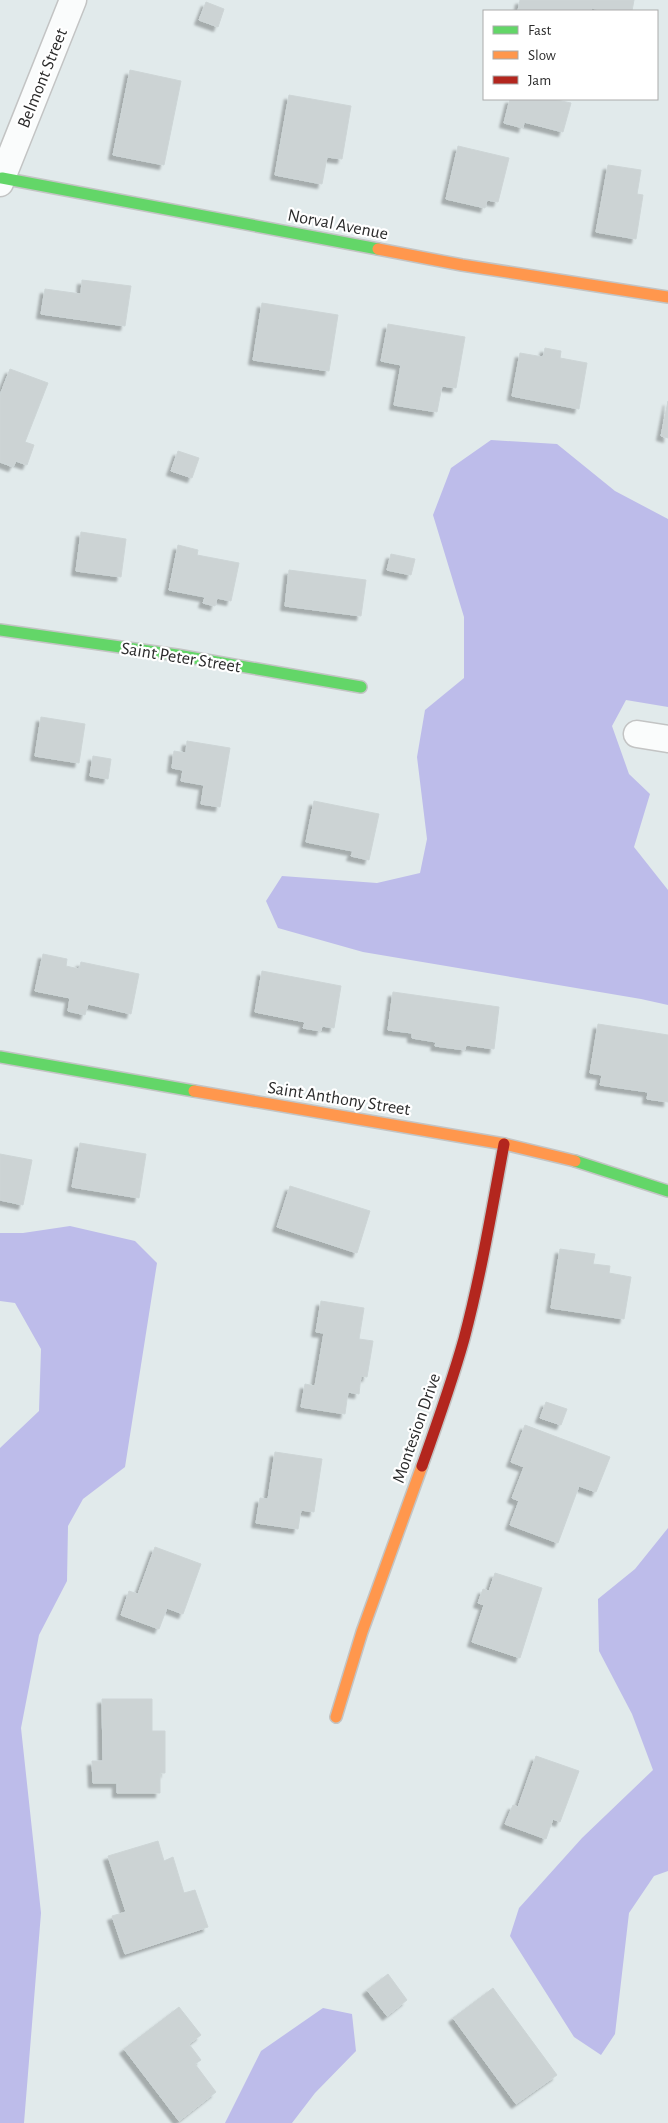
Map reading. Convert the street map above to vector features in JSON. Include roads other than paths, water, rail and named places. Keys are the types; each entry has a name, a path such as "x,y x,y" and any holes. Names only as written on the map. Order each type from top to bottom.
{"street":[{"name":"Belmont Street","path":"1,181 73,0"},
{"name":"Norval Avenue","path":"1,181 462,265 668,296"},
{"name":"Saint Peter Street","path":"0,630 176,655 361,687"},
{"path":"637,734 668,739"},
{"name":"Saint Anthony Street","path":"0,1058 504,1144 556,1155 638,1179 668,1191"},
{"name":"Montesion Drive","path":"336,1717 362,1632 447,1395 464,1339 476,1290 504,1144"}]}
